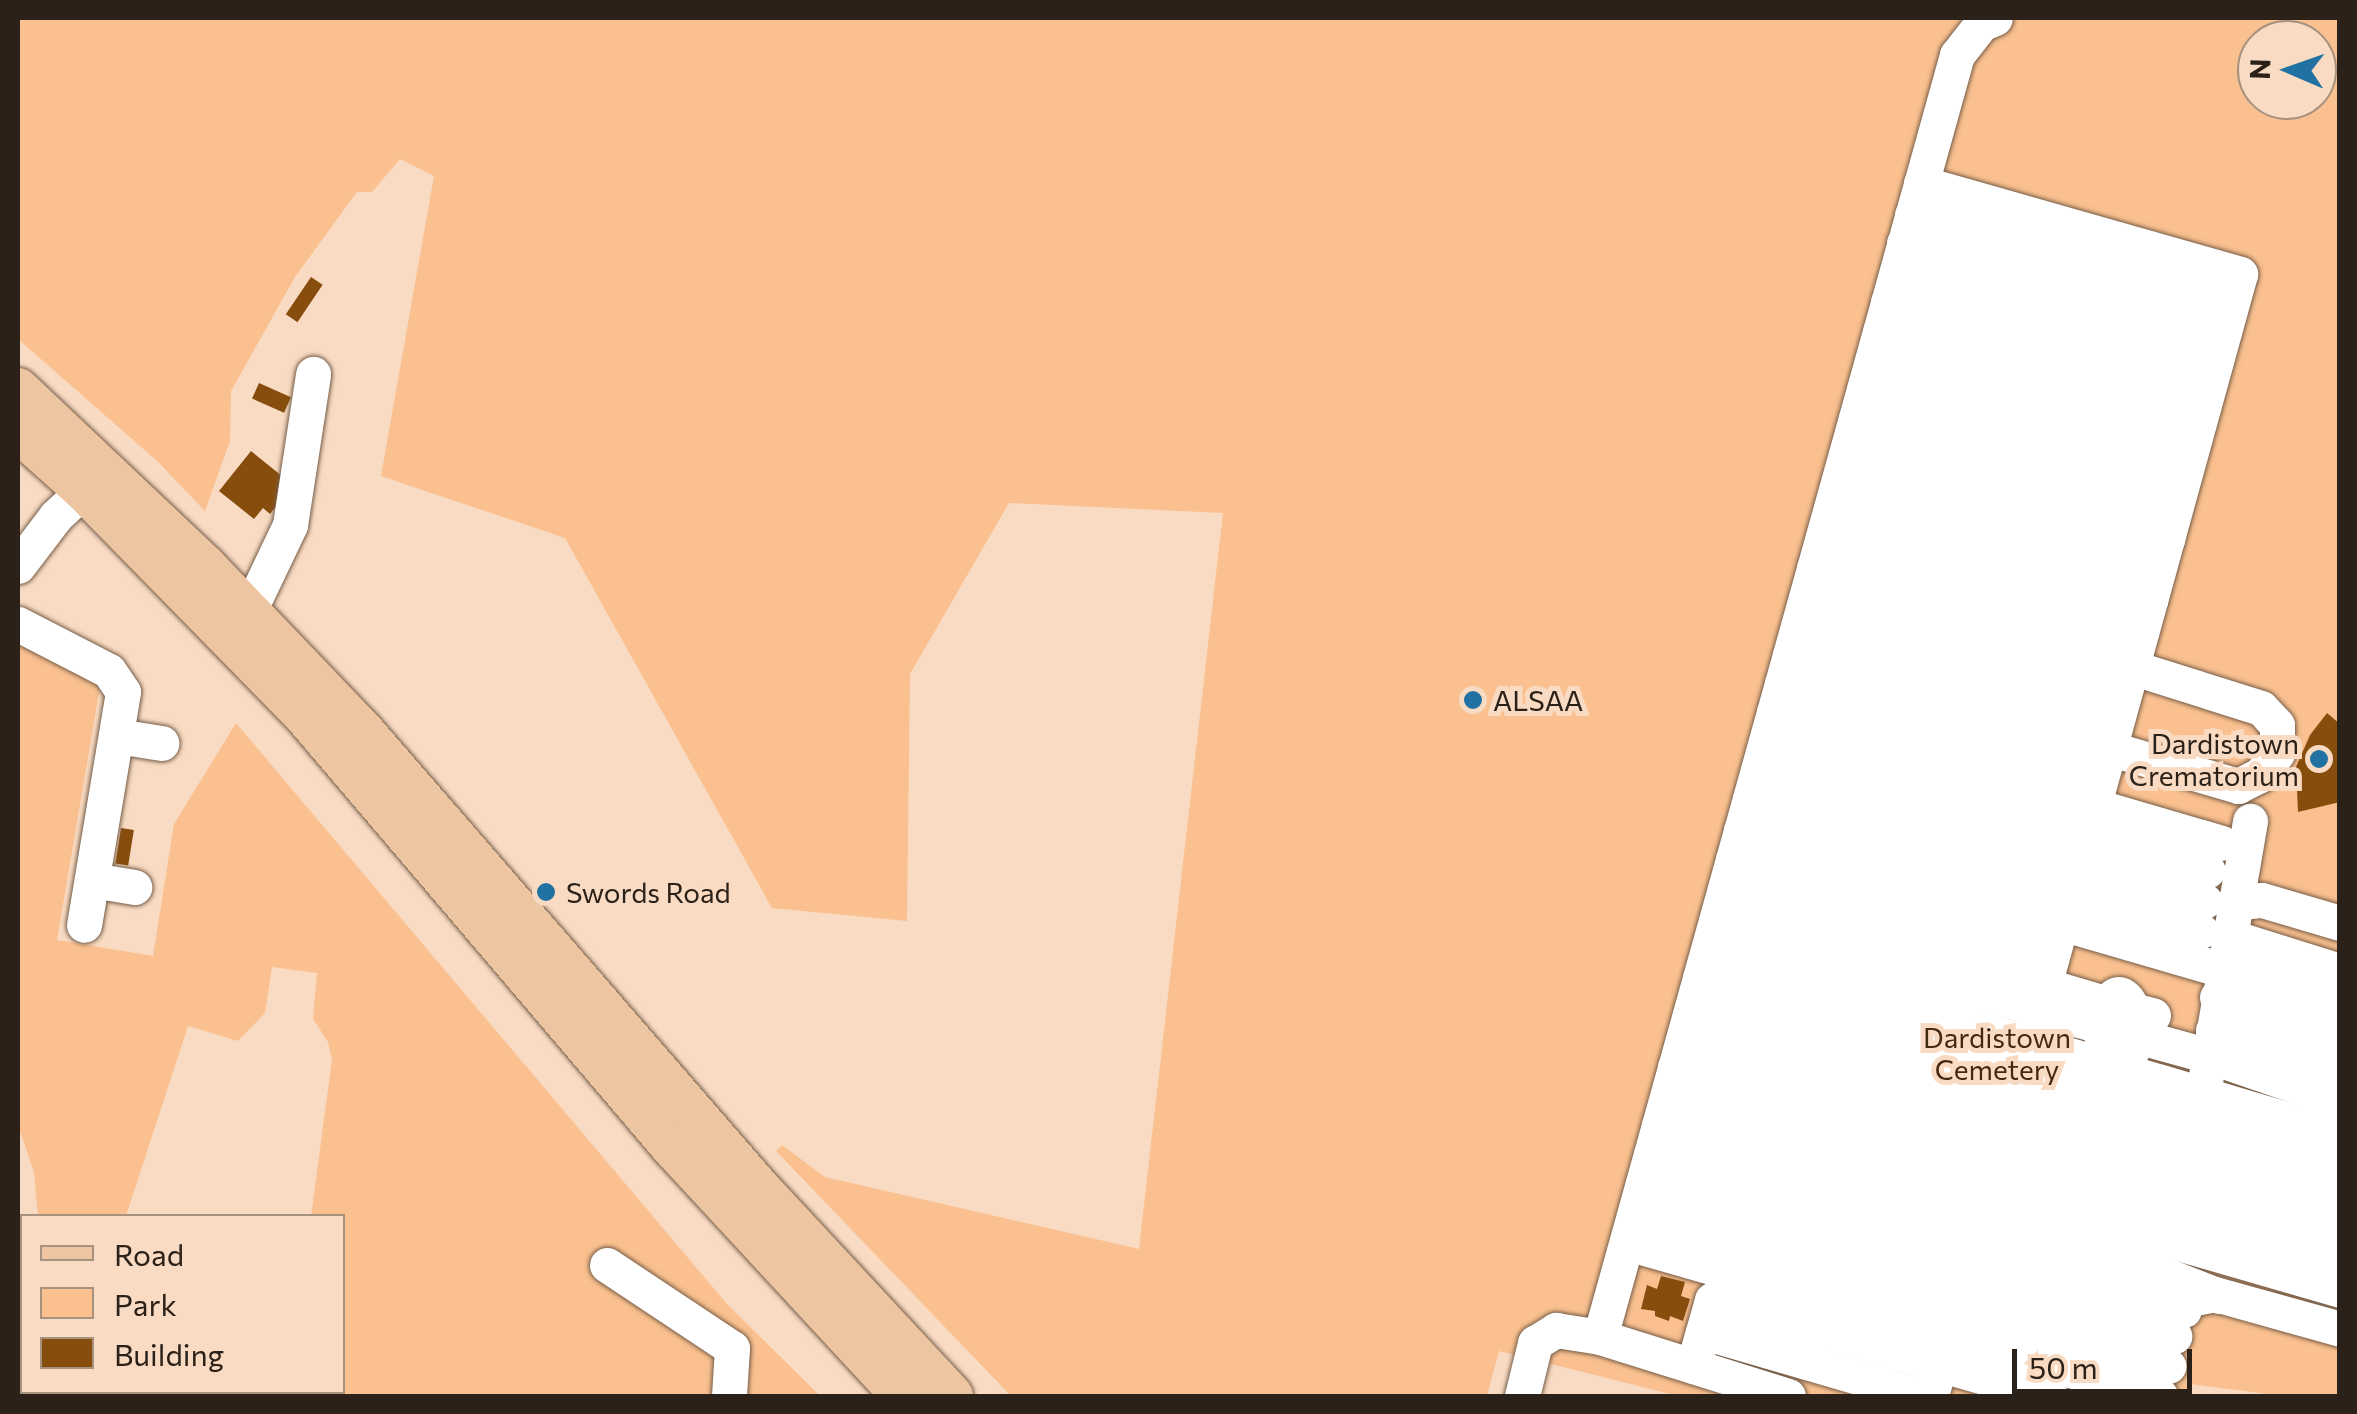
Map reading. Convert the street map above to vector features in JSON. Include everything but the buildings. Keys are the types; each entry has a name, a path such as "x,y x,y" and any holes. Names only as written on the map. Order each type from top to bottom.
{"main road":[{"path":"18,389 112,474 362,730 758,1187 952,1396"},
{"path":"18,431 84,490 307,718 673,1148 903,1396"}],"lane":[{"path":"1600,1338 1957,55 1980,24 1995,18"},
{"path":"1774,713 2240,274 2078,861 2051,1396"},
{"path":"249,612 290,526 313,374"},
{"path":"18,566 56,516 84,490"},
{"path":"18,624 115,676 124,702 84,924"},
{"path":"1774,713 2078,861 2216,944 2340,1034"},
{"path":"1774,713 2078,861 2216,944 2340,1004"},
{"path":"1774,713 2078,861 2216,944 2340,1066"},
{"path":"1774,713 2078,861 2194,1170 2340,1290"},
{"path":"1774,713 2078,861 2194,1170 2340,1260"},
{"path":"1774,713 2078,861 2194,1170 2340,1228"},
{"path":"1774,713 2078,861 2117,1006 2216,944 2262,900 2340,923"},
{"path":"1774,713 2078,861"},
{"path":"1774,713 2078,861"},
{"path":"1774,713 2078,861"},
{"path":"1774,713 2078,861"},
{"path":"1774,713 2078,861"},
{"path":"1774,713 2078,861"},
{"path":"1774,713 2078,861"},
{"path":"1774,713 2078,861"},
{"path":"1774,713 2078,861"},
{"path":"1774,713 2078,861"},
{"path":"1774,713 2078,861"},
{"path":"117,736 161,743"},
{"path":"2173,1348 2216,944 2250,820"},
{"path":"1693,1366 1712,1300 2078,861"},
{"path":"2078,861 2173,1348"},
{"path":"2078,861 2173,1348"},
{"path":"92,880 134,887"},
{"path":"2216,944 2340,970"},
{"path":"2216,944 2340,1101"},
{"path":"2194,1170 2340,1135"},
{"path":"2194,1170 2340,1166"},
{"path":"2194,1170 2340,1198"},
{"path":"607,1265 732,1348 729,1396"},
{"path":"2173,1348 2197,1298 2219,1296 2340,1329"},
{"path":"1522,1396 1536,1343 1556,1330 1600,1338 1788,1396"}],"green space":[{"name":"ALSAA","path":"18,18 2339,18 2339,1396 2284,1396 2190,1384 2187,1396 1678,1396 1499,1351 1487,1396 1011,1396 776,1151 782,1145 825,1177 1139,1249 1223,513 1009,503 910,674 907,921 772,908 565,538 381,476 434,176 400,159 372,192 357,192 295,277 231,391 230,441 205,511 157,461 18,339"},
{"path":"33,640 89,667 100,687 57,940 153,956 174,824 236,723 727,1304 820,1396 286,1396 345,1394 345,1214 311,1214 332,1060 328,1042 313,1019 317,973 272,967 265,1013 238,1041 188,1026 127,1214 38,1214 34,1172 18,1125 18,645"}],"place":[{"name":"ALSAA","path":"1473,700"},
{"name":"Dardistown Crematorium","path":"2319,759"},
{"name":"Swords Road","path":"546,892"}],"park label":[{"name":"Dardistown Cemetery","path":"1997,1053"}]}
